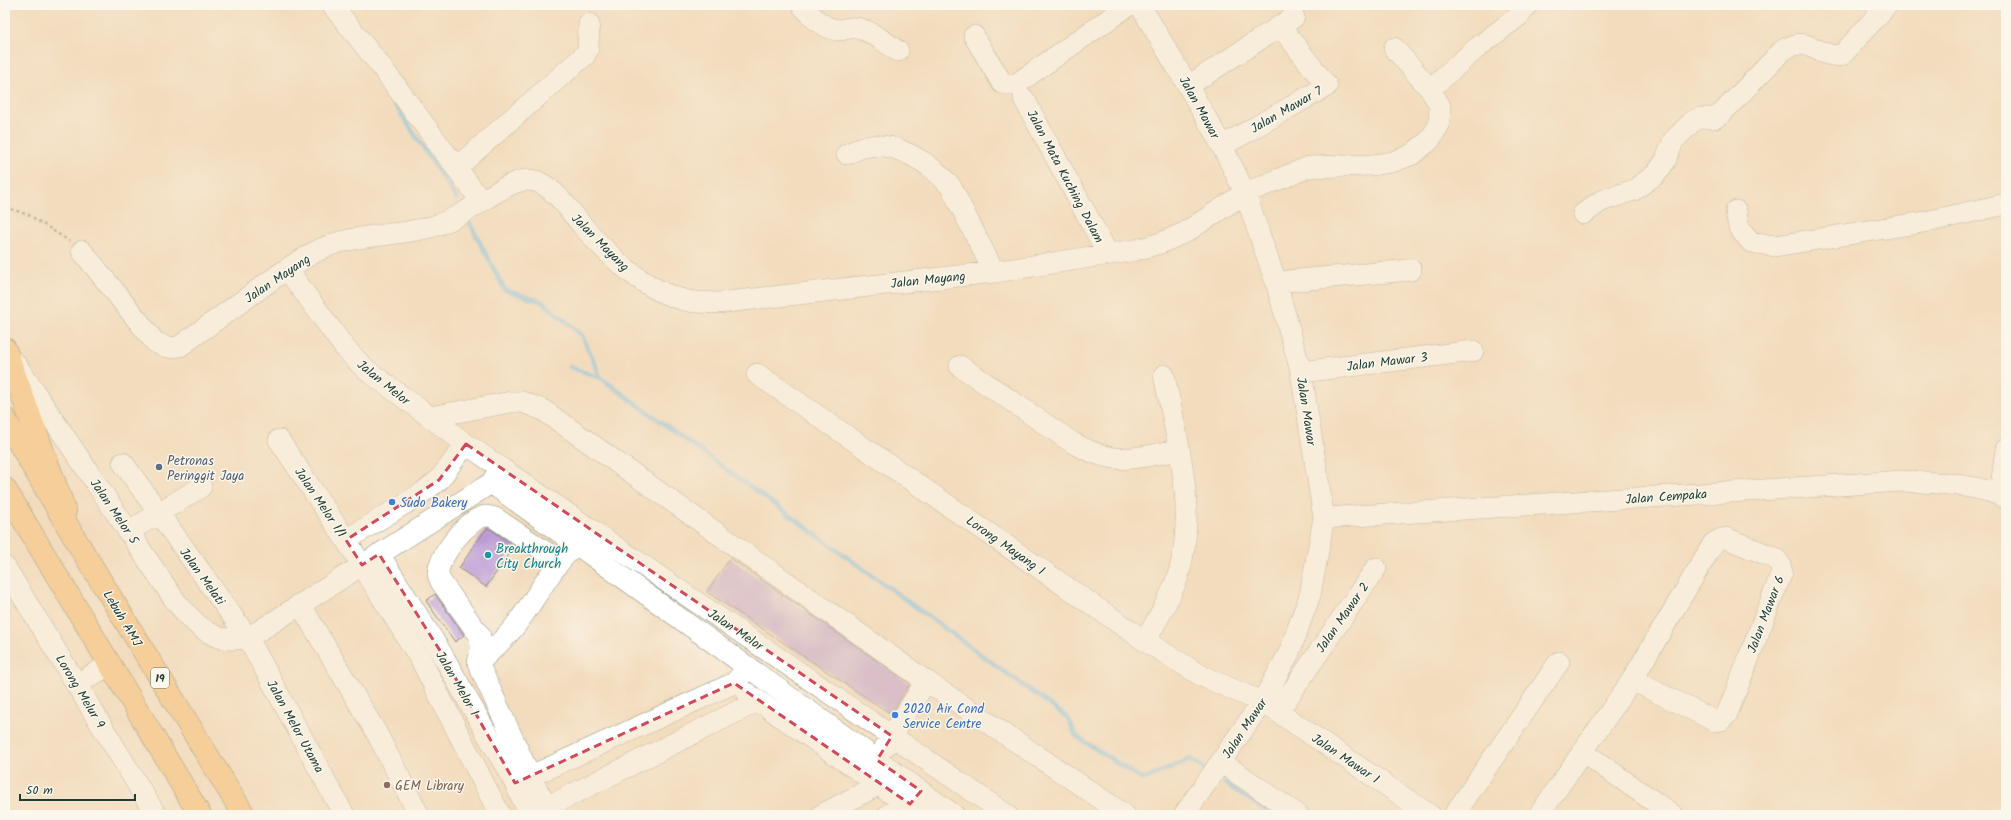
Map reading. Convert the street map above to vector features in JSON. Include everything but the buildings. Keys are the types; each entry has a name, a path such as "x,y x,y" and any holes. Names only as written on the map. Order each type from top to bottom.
{"main road":[{"path":"5,349 77,542"},
{"name":"Lebuh AMJ","path":"5,419 77,542 244,815"},
{"path":"5,489 200,815"},
{"path":"5,507 36,542"}],"street":[{"path":"332,5 380,65 481,202"},
{"path":"802,5 811,16 825,27 840,30 855,28 870,32 898,51"},
{"path":"974,36 1002,83 1015,85 1130,5"},
{"name":"Jalan Mawar","path":"1140,5 1222,146 1245,193 1276,282 1301,372 1324,518 1310,595 1270,707 1221,762 1184,815"},
{"path":"1430,89 1478,47 1520,15 1527,5"},
{"path":"1583,214 1601,201 1634,190 1656,174 1666,160 1673,141 1679,133 1693,121 1700,118 1715,118 1721,114 1782,51 1791,45 1800,42 1825,54 1834,56 1842,55 1887,5"},
{"name":"Jalan Mawar 7","path":"1188,86 1287,21 1327,86 1222,146"},
{"path":"456,168 585,55 588,49 589,24"},
{"name":"Jalan Mayang","path":"82,251 155,342 164,347 173,348 180,346 308,256 341,242 436,226 457,216 520,180 532,180 544,184 554,192 594,238 614,258 636,276 661,292 689,301 718,303 994,272 1136,250 1161,243 1186,232 1245,193 1309,167 1373,165 1392,162 1411,155 1429,141 1439,125 1440,106 1430,89 1394,48"},
{"name":"Jalan Mata Kuching Dalam","path":"1024,98 1108,254"},
{"path":"847,154 864,147 883,146 904,153 942,176 951,187 994,272"},
{"path":"1736,211 1739,228 1751,242 1775,246 1930,221 2006,204"},
{"name":"Jalan Melor","path":"287,270 345,348 364,368 466,444 496,475 576,544 877,760 918,803 954,815"},
{"path":"1276,282 1411,270"},
{"name":"Jalan Melor 5","path":"5,349 128,532 176,602 190,619 209,633 228,639 248,638"},
{"name":"Jalan Mawar 3","path":"1301,372 1473,351"},
{"path":"960,366 1073,443 1091,452 1109,458 1125,458 1179,450"},
{"name":"Lorong Mayang 1","path":"757,374 1145,641 1202,676 1270,707"},
{"path":"1145,641 1163,610 1178,576 1184,541 1185,500 1179,450 1164,374"},
{"path":"430,417 511,402 522,402 539,408 926,681 1125,815"},
{"name":"Jalan Melor 1/1","path":"279,440 346,540 370,560"},
{"path":"346,540 422,493 440,480 466,444"},
{"path":"2003,496 2006,449"},
{"name":"Jalan Melati","path":"123,463 248,638"},
{"path":"248,638 436,517 496,475"},
{"name":"Jalan Melor","path":"496,475 687,596 1007,815"},
{"name":"Jalan Cempaka","path":"1324,518 1902,481 1937,483 2003,496"},
{"path":"128,532 201,486"},
{"path":"559,561 495,518 487,516 469,525 448,547 438,573 441,582 480,636 481,649 478,663 523,780 543,812 758,701"},
{"path":"436,517 448,547"},
{"name":"Jalan Mawar 6","path":"1543,814 1632,680 1713,544 1726,538 1775,558 1780,564 1782,572 1727,714 1721,720 1715,721 1632,680"},
{"path":"478,663 502,642 516,625 559,561 576,544"},
{"path":"370,560 500,815"},
{"name":"Jalan Melor 1","path":"370,560 439,650 523,780"},
{"name":"Lorong Melur 9","path":"5,567 156,815"},
{"name":"Jalan Mawar 2","path":"1270,707 1308,666 1376,568"},
{"path":"675,614 687,596"},
{"path":"300,604 376,732 419,815"},
{"name":"Jalan Melor Utama","path":"248,638 344,815"},
{"name":"Jalan Mawar 2","path":"1290,653 1308,666"},
{"path":"1454,815 1559,662"},
{"path":"77,684 109,665"},
{"path":"523,780 734,683 749,668"},
{"path":"877,760 926,681"},
{"path":"734,683 880,784 918,803"},
{"name":"Jalan Mawar 1","path":"1270,707 1430,815"},
{"path":"1583,752 1673,815"},
{"path":"1221,762 1298,815"},
{"path":"821,815 880,784"},
{"path":"888,815 918,803"}],"path":[{"path":"5,207 29,216 49,226 82,251"}],"highlighted area":[{"path":"466,444 892,736 877,760 921,791 910,804 734,683 515,783 439,649 379,554 362,565 346,540 439,480"}],"waterway":[{"path":"382,85 457,199"},
{"path":"468,220 505,290 543,302 582,335 601,378 1068,718 1076,736 1143,780 1190,759 1203,768"},
{"path":"570,367 601,378"},
{"path":"1225,783 1272,815"}],"place":[{"name":"Petronas Peringgit Jaya","path":"159,467"},
{"name":"Sudo Bakery","path":"392,502"},
{"name":"Breakthrough City Church","path":"488,555"},
{"name":"2020 Air Cond Service Centre","path":"895,715"},
{"name":"GEM Library","path":"387,785"}]}
